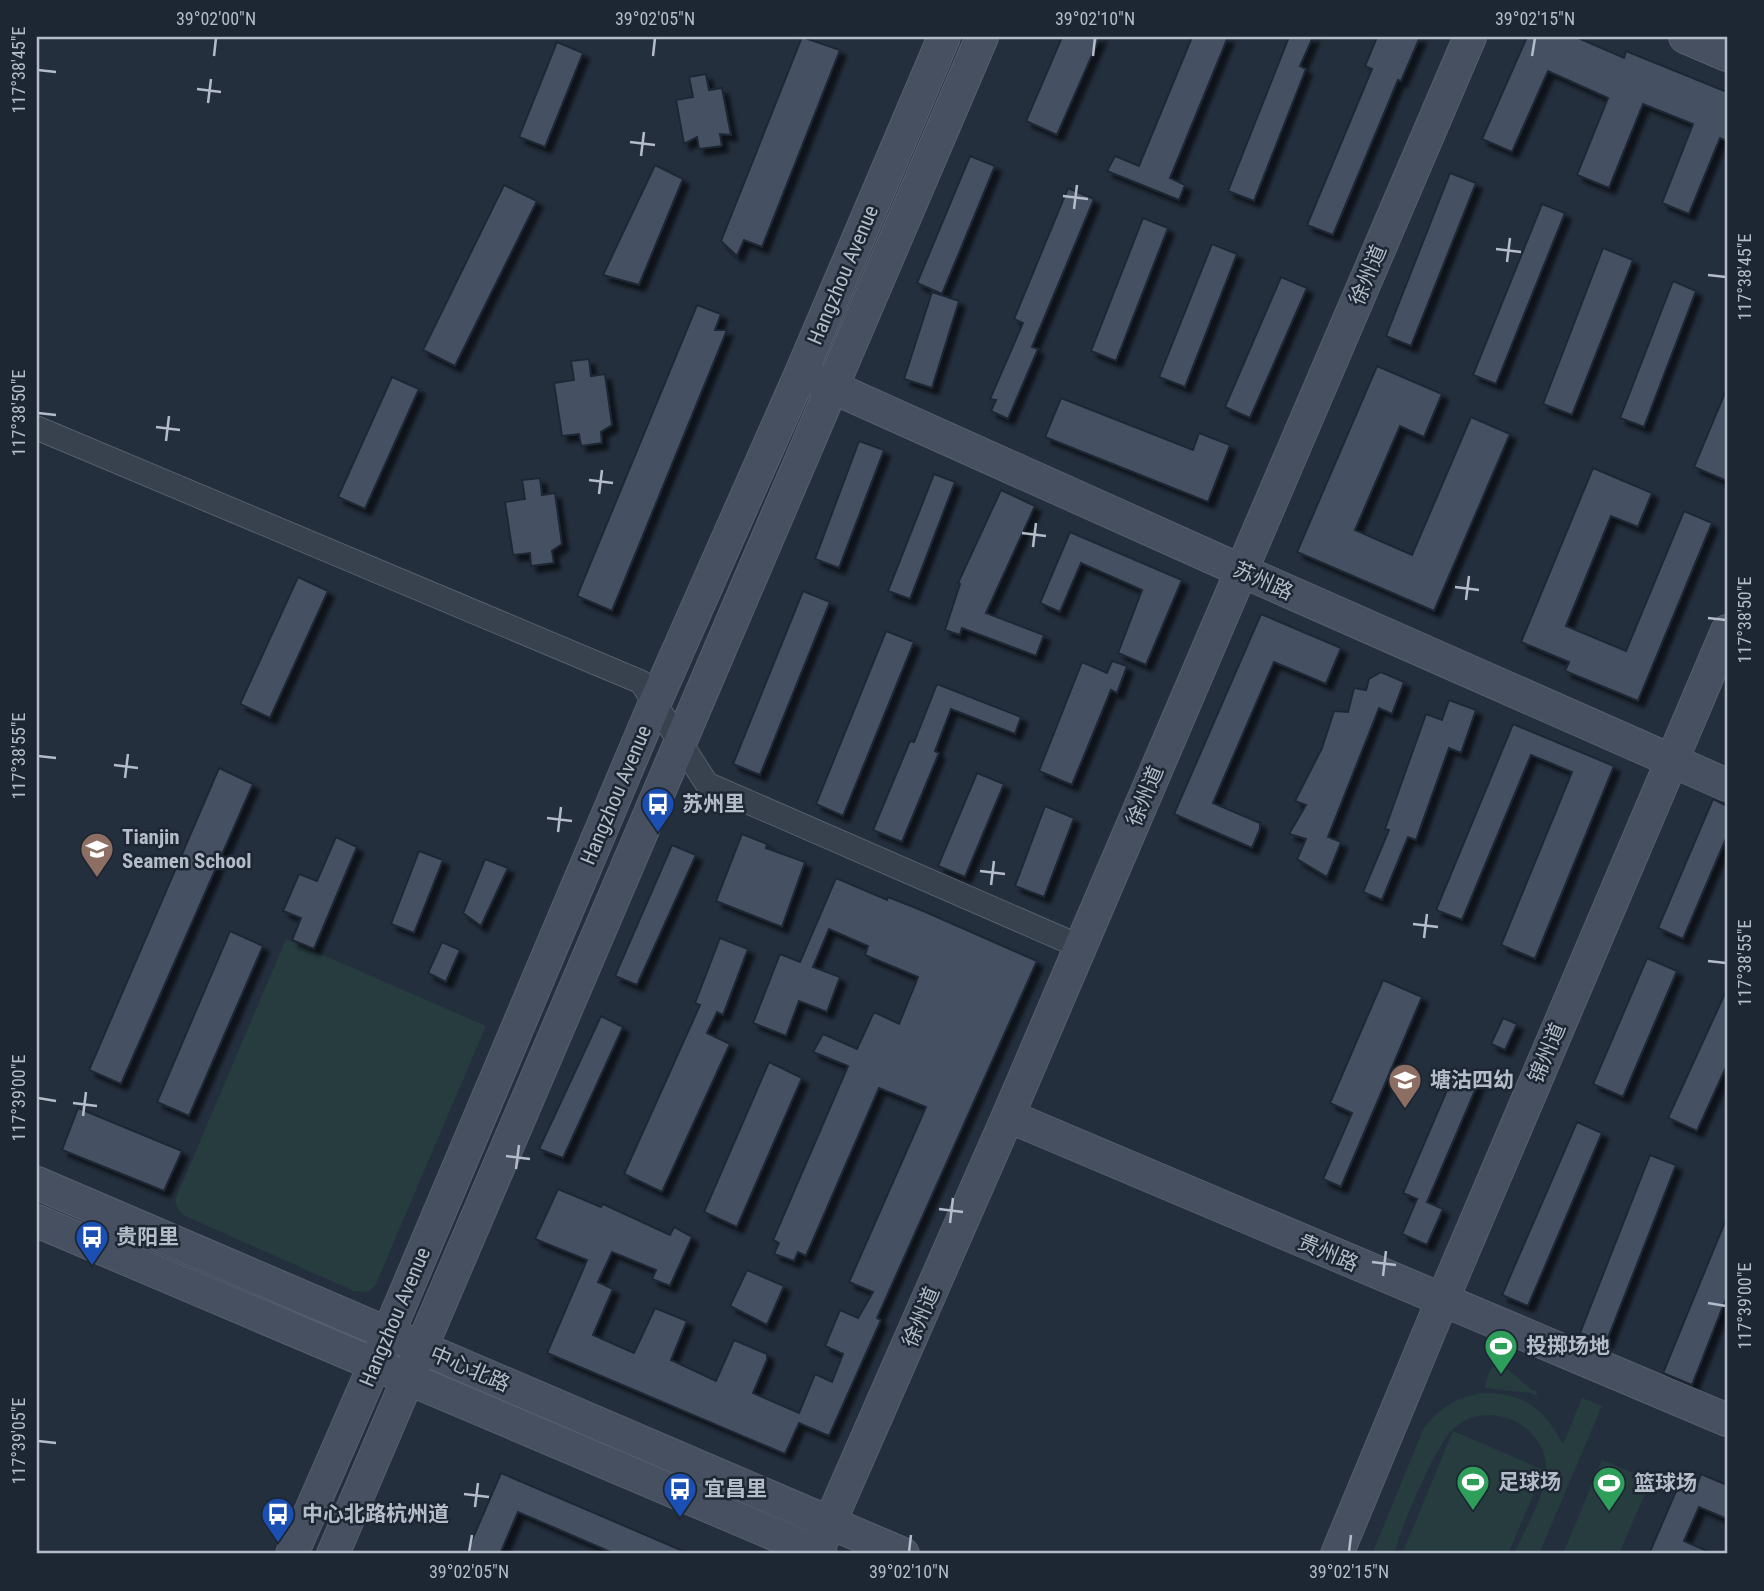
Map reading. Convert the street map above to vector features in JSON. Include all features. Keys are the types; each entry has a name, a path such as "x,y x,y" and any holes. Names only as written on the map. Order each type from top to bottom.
{"main road":[{"name":"Hangzhou Avenue","path":"332,1554 388,1426 400,1360 406,1291 654,705 801,373 944,37"},
{"name":"Hangzhou Avenue","path":"400,1360 439,1307 678,742 982,37"},
{"name":"徐州道","path":"818,1554 1470,37"},
{"path":"1685,37 1727,55"},
{"name":"苏州路","path":"801,373 1727,785"},
{"name":"锦州道","path":"1337,1554 1727,631"},
{"name":"贵州路","path":"1008,1116 1727,1420"},
{"name":"中心北路","path":"37,1183 355,1320 400,1360 453,1399 818,1554"},
{"name":"中心北路","path":"37,1221 400,1360"},
{"path":"439,1307 437,1327 441,1344 445,1352 463,1366"},
{"path":"292,1554 353,1415 373,1386 400,1360 463,1366"},
{"name":"中心北路","path":"463,1366 904,1554"},
{"path":"388,1426 406,1403 418,1397 439,1396 453,1399"}],"street":[{"path":"37,428 641,682 706,784 1081,947"}],"green space":[{"path":"286,939 486,1026 375,1286 368,1292 354,1291 183,1215 175,1200"},
{"name":"投掷场地","path":"1497,1360 1533,1391 1536,1390 1537,1396 1485,1388 1488,1374"},
{"path":"1485,1393 1523,1400 1541,1413 1563,1444 1582,1398 1602,1406 1539,1554 1514,1554 1533,1515 1544,1484 1545,1458 1539,1442 1515,1421 1500,1416 1483,1415 1468,1419 1453,1429 1437,1452 1419,1489 1394,1554 1372,1554 1423,1430 1435,1415 1450,1404"},
{"name":"足球场","path":"1453,1431 1544,1470 1508,1554 1402,1554"},
{"name":"篮球场","path":"1602,1460 1651,1480 1619,1554 1563,1554"}],"building":[{"path":"802,37 840,50 762,247 744,240 737,256 721,241"},
{"path":"1062,37 1100,37 1057,135 1026,121"},
{"path":"1192,37 1228,37 1170,178 1185,185 1179,200 1107,171 1115,156 1139,166"},
{"path":"1289,37 1313,37 1300,66 1306,69 1254,201 1228,191"},
{"path":"1377,37 1420,37 1401,81 1398,80 1333,235 1307,225 1372,69 1365,66"},
{"path":"1527,37 1576,37 1624,58 1626,51 1727,92 1727,141 1720,138 1689,214 1662,203 1693,124 1643,104 1609,188 1577,175 1608,98 1548,71 1512,152 1482,139"},
{"path":"557,42 583,53 545,147 519,137"},
{"path":"706,74 709,90 722,88 731,135 720,134 722,146 699,149 697,137 684,144 676,100 693,97 689,77"},
{"path":"970,156 995,166 942,294 917,283"},
{"path":"655,165 683,179 639,285 603,275"},
{"path":"1450,173 1476,183 1411,346 1386,336"},
{"path":"504,185 537,201 455,366 423,350"},
{"path":"1068,188 1094,199 1032,347 1038,349 1008,419 991,411 996,400 990,399 1023,323 1014,319"},
{"path":"1542,204 1565,213 1496,384 1473,375"},
{"path":"1143,218 1168,228 1116,361 1091,351"},
{"path":"1212,244 1237,254 1185,387 1159,377"},
{"path":"1603,248 1633,260 1572,415 1543,404"},
{"path":"1281,277 1307,288 1250,418 1225,407"},
{"path":"1673,281 1696,291 1644,427 1620,418"},
{"path":"932,292 959,301 932,388 904,379"},
{"path":"697,305 721,314 715,330 727,330 612,611 577,596"},
{"path":"589,359 591,376 605,374 612,425 601,432 602,443 581,446 579,434 562,436 554,383 574,380 571,361"},
{"path":"1377,366 1442,394 1424,437 1400,426 1355,530 1412,555 1471,417 1510,434 1434,611 1297,552"},
{"path":"392,377 419,389 365,509 338,497"},
{"path":"1727,388 1727,481 1694,467"},
{"path":"1061,398 1193,450 1199,433 1230,445 1208,502 1045,437"},
{"path":"859,441 884,450 839,568 815,559"},
{"path":"1593,468 1652,493 1638,527 1611,516 1566,626 1626,651 1684,511 1712,523 1638,701 1565,671 1569,662 1521,642"},
{"path":"934,474 955,482 910,599 888,591"},
{"path":"540,478 542,495 555,493 562,544 552,551 554,563 531,566 530,553 513,555 505,502 525,499 522,480"},
{"path":"1001,490 1035,506 986,613 1044,635 1036,656 962,628 960,635 945,630 960,584 958,583"},
{"path":"1070,532 1182,580 1146,665 1118,653 1142,590 1081,563 1060,612 1040,603"},
{"path":"298,577 328,591 270,718 240,704"},
{"path":"803,591 830,602 760,775 733,764"},
{"path":"1261,614 1341,648 1326,684 1274,662 1213,803 1260,823 1252,848 1174,814"},
{"path":"886,631 914,642 843,816 816,804"},
{"path":"1112,661 1127,666 1117,693 1111,690 1072,785 1039,771 1082,662 1107,673"},
{"path":"1381,672 1404,682 1392,714 1379,708 1328,837 1341,842 1327,877 1297,859 1306,839 1289,834 1306,805 1295,801 1322,748 1334,711 1348,712 1354,688 1366,690 1369,679"},
{"path":"937,684 1021,717 1015,734 951,709 935,751 939,753 902,842 873,830 910,741 914,742"},
{"path":"1449,700 1476,710 1461,753 1449,748 1416,840 1408,837 1382,900 1363,892 1389,830 1385,829 1426,714 1442,720"},
{"path":"1513,724 1614,766 1535,959 1501,945 1572,772 1531,755 1462,920 1436,910"},
{"path":"219,768 253,784 121,1084 89,1070"},
{"path":"977,773 1004,784 965,877 938,866"},
{"path":"1713,799 1727,806 1727,836 1683,939 1658,928"},
{"path":"1045,806 1074,818 1044,897 1015,886"},
{"path":"742,834 767,844 766,848 805,862 782,927 716,901"},
{"path":"336,837 357,847 314,949 292,940 301,918 283,911 299,874 317,881"},
{"path":"672,845 696,855 637,985 615,976"},
{"path":"419,851 443,860 414,933 391,924"},
{"path":"485,859 508,868 481,926 463,913"},
{"path":"836,878 887,900 888,897 921,910 1037,961 877,1318 881,1320 829,1436 799,1423 785,1454 547,1353 587,1260 535,1239 558,1189 601,1207 603,1204 670,1235 674,1227 692,1237 670,1286 652,1279 656,1270 612,1252 598,1282 613,1289 593,1335 634,1353 655,1308 687,1321 671,1360 716,1381 734,1340 767,1354 753,1393 799,1413 815,1374 832,1382 843,1354 825,1346 840,1310 858,1318 873,1292 849,1282 926,1107 879,1088 806,1256 798,1252 794,1261 774,1254 779,1243 773,1240 848,1066 813,1052 823,1034 857,1049 874,1012 899,1024 918,977 865,955 868,946 829,929 813,967 840,977 827,1012 799,1001 786,1036 753,1023 780,954 800,962"},
{"path":"230,931 263,946 189,1116 157,1102"},
{"path":"720,938 748,949 723,1015 717,1012 707,1033 730,1044 662,1192 624,1174 700,1005 695,1003"},
{"path":"442,942 460,950 446,982 428,973"},
{"path":"1647,958 1677,971 1623,1097 1593,1084"},
{"path":"1383,980 1422,997 1341,1187 1323,1179 1352,1113 1330,1103"},
{"path":"1727,989 1727,1065 1697,1131 1668,1118"},
{"path":"601,1016 623,1027 563,1158 539,1149"},
{"path":"1503,1018 1517,1024 1505,1050 1491,1044"},
{"path":"769,1062 802,1078 737,1227 704,1212"},
{"path":"1456,1069 1480,1079 1427,1202 1443,1209 1427,1245 1402,1234 1417,1199 1403,1193"},
{"path":"78,1108 182,1151 164,1191 62,1150"},
{"path":"1577,1122 1602,1133 1528,1306 1502,1295"},
{"path":"1650,1155 1676,1165 1606,1343 1580,1333"},
{"path":"1727,1217 1727,1296 1692,1385 1663,1373"},
{"path":"747,1270 784,1286 767,1325 730,1306"},
{"path":"501,1473 690,1554 615,1554 518,1512 500,1554 466,1554"},
{"path":"1701,1474 1727,1485 1727,1519 1699,1507 1684,1541 1714,1554 1649,1554 1683,1475 1698,1482"}],"place":[{"name":"苏州里","path":"658,834"},
{"name":"Tianjin Seamen School","path":"97,879"},
{"name":"塘沽四幼","path":"1405,1110"},
{"name":"贵阳里","path":"92,1267"},
{"name":"投掷场地","path":"1501,1376"},
{"name":"足球场","path":"1473,1512"},
{"name":"篮球场","path":"1609,1513"},
{"name":"宜昌里","path":"680,1519"},
{"name":"中心北路杭州道","path":"278,1544"}]}
